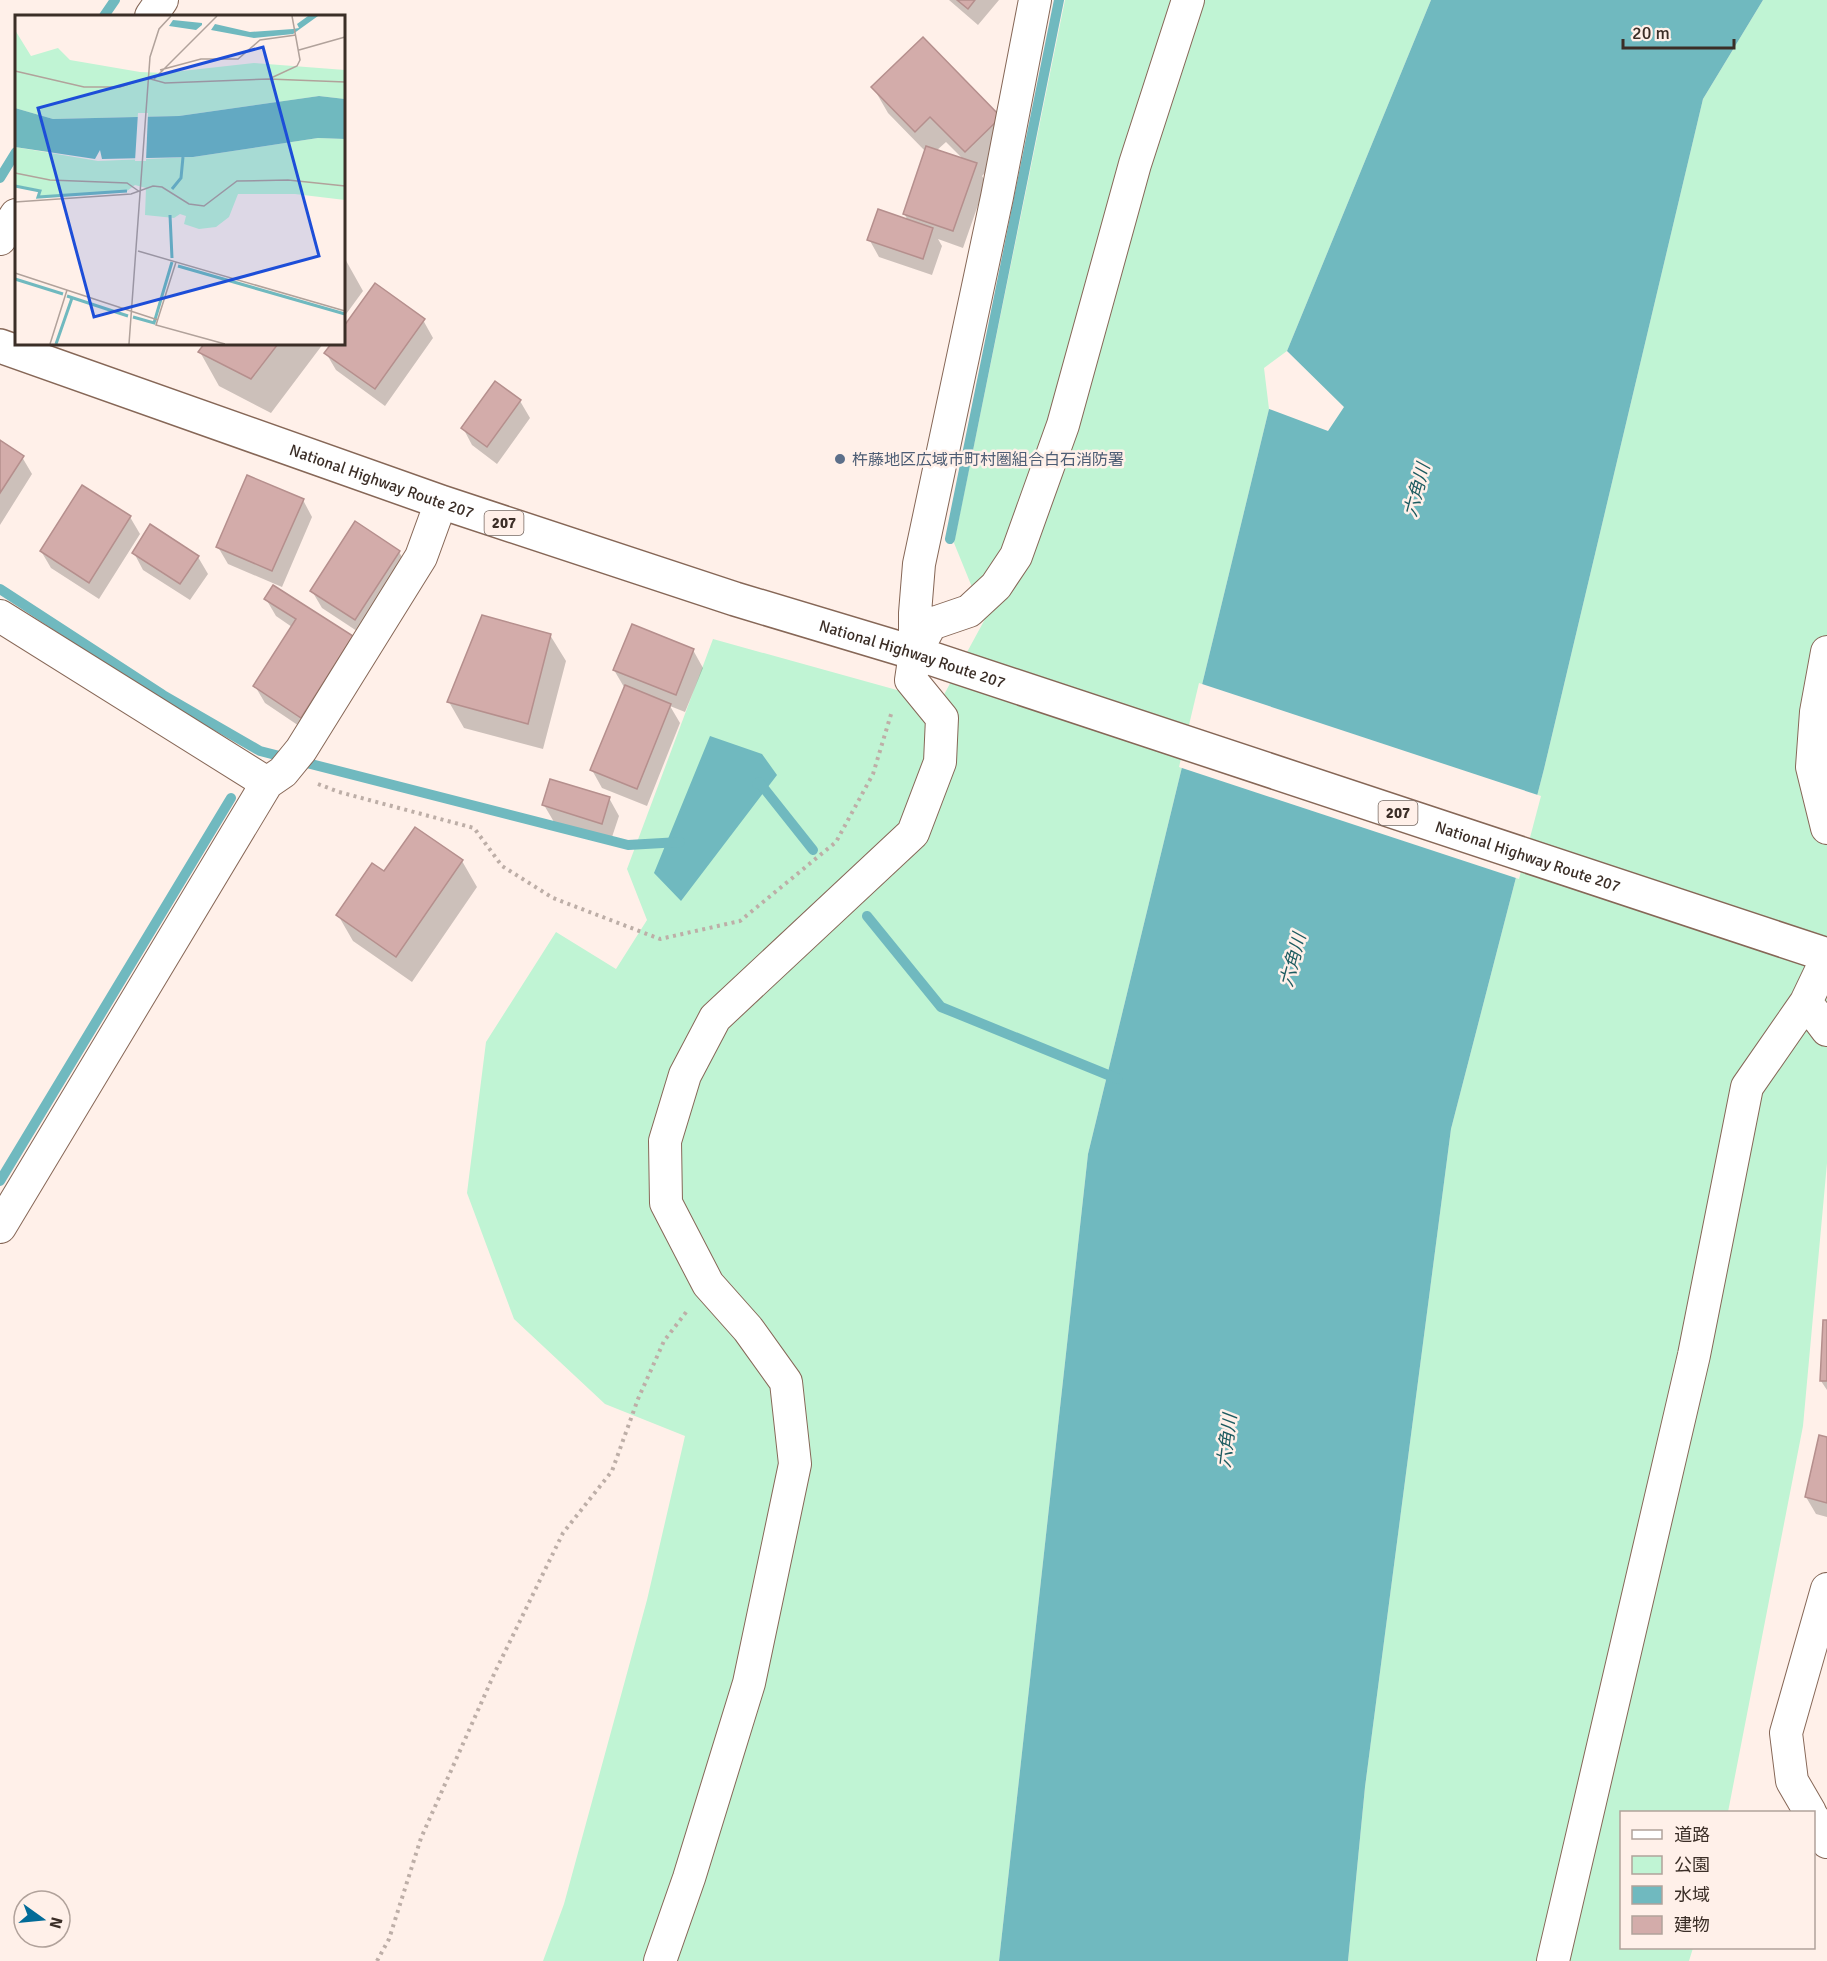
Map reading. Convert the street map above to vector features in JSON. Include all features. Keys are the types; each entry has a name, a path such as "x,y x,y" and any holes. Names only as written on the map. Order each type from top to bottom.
{"highway":[{"name":"National Highway Route 207","path":"0,346 441,502 735,599 913,666 1013,686 1827,956"}],"street":[{"path":"152,15 162,0"},
{"path":"660,1961 689,1878 749,1683 795,1464 786,1382 748,1329 708,1284 666,1203 665,1141 685,1075 714,1018 913,833 940,762 942,718 913,666 919,564 997,197 1035,0"},
{"path":"913,666 931,624 969,611 996,586 1016,556 1063,425 1135,164 1188,0"},
{"path":"0,239 15,216"},
{"path":"0,1227 284,768 421,557 441,502"},
{"path":"0,616 284,768"},
{"path":"1827,652 1815,712 1812,767 1827,828"},
{"path":"1557,1955 1694,1355 1747,1087 1806,1002 1827,956"},
{"path":"1806,1002 1827,1030"},
{"path":"1809,1811 1792,1781 1786,1733 1827,1589"},
{"path":"1815,1821 1827,1842"}],"path":[{"path":"284,768 339,792 474,828 502,866 553,898 660,939 740,921 836,842 873,774 894,702 913,666"},
{"path":"377,1961 389,1939 421,1838 500,1661 562,1533 612,1471 638,1399 664,1341 708,1284"}],"green space":[{"path":"1065,0 1431,0 1287,351 1264,368 1269,409 1088,1154 999,1961 543,1961 564,1904 647,1600 685,1436 605,1404 514,1319 467,1193 486,1042 556,932 616,969 647,920 627,869 713,639 940,702 985,619 954,543"},
{"path":"1763,0 1827,0 1827,1163 1803,1426 1728,1811 1620,1811 1620,1949 1693,1949 1689,1961 1348,1961 1365,1787 1451,1129 1544,769 1703,99"}],"water":[{"name":"六角川","path":"1431,0 1763,0 1703,99 1544,769 1451,1129 1365,1787 1348,1961 999,1961 1088,1154 1269,409 1328,431 1344,407 1287,351"},
{"path":"710,736 762,754 777,775 681,901 654,873"}],"pier":[{"path":"1199,683 1541,796 1519,879 1179,767"}],"building":[{"path":"957,0 975,0 968,9"},
{"path":"923,37 1001,117 965,152 930,117 915,132 871,87"},
{"path":"926,146 977,163 953,231 903,214"},
{"path":"878,209 933,228 923,259 867,240"},
{"path":"375,283 425,319 375,389 324,353 330,345 345,345 345,325"},
{"path":"203,345 277,345 251,379 198,352"},
{"path":"495,381 521,400 487,447 461,428"},
{"path":"0,440 24,456 0,493"},
{"path":"247,475 304,499 272,571 216,547"},
{"path":"82,485 131,516 89,583 40,551"},
{"path":"355,521 400,551 355,620 310,591"},
{"path":"150,524 199,556 180,584 132,553"},
{"path":"273,585 353,636 301,718 253,686 296,619 264,599"},
{"path":"482,615 551,634 528,724 447,702"},
{"path":"632,624 694,649 676,695 613,670"},
{"path":"625,685 671,704 637,789 590,770"},
{"path":"550,779 610,797 602,824 542,805"},
{"path":"415,827 463,860 396,957 336,915 372,863 384,871"},
{"path":"1823,1320 1827,1320 1827,1381 1820,1381"},
{"path":"1819,1435 1827,1437 1827,1503 1805,1497"}],"waterway":[{"path":"105,15 115,0"},
{"path":"950,539 1059,0"},
{"path":"0,178 15,154"},
{"path":"0,589 163,695 260,751 628,845 680,842"},
{"path":"757,784 759,782 813,850"},
{"path":"0,1181 231,798"},
{"path":"867,916 941,1007 1118,1079"}],"place":[{"name":"杵藤地区広域市町村圏組合白石消防署","path":"840,459"}]}
